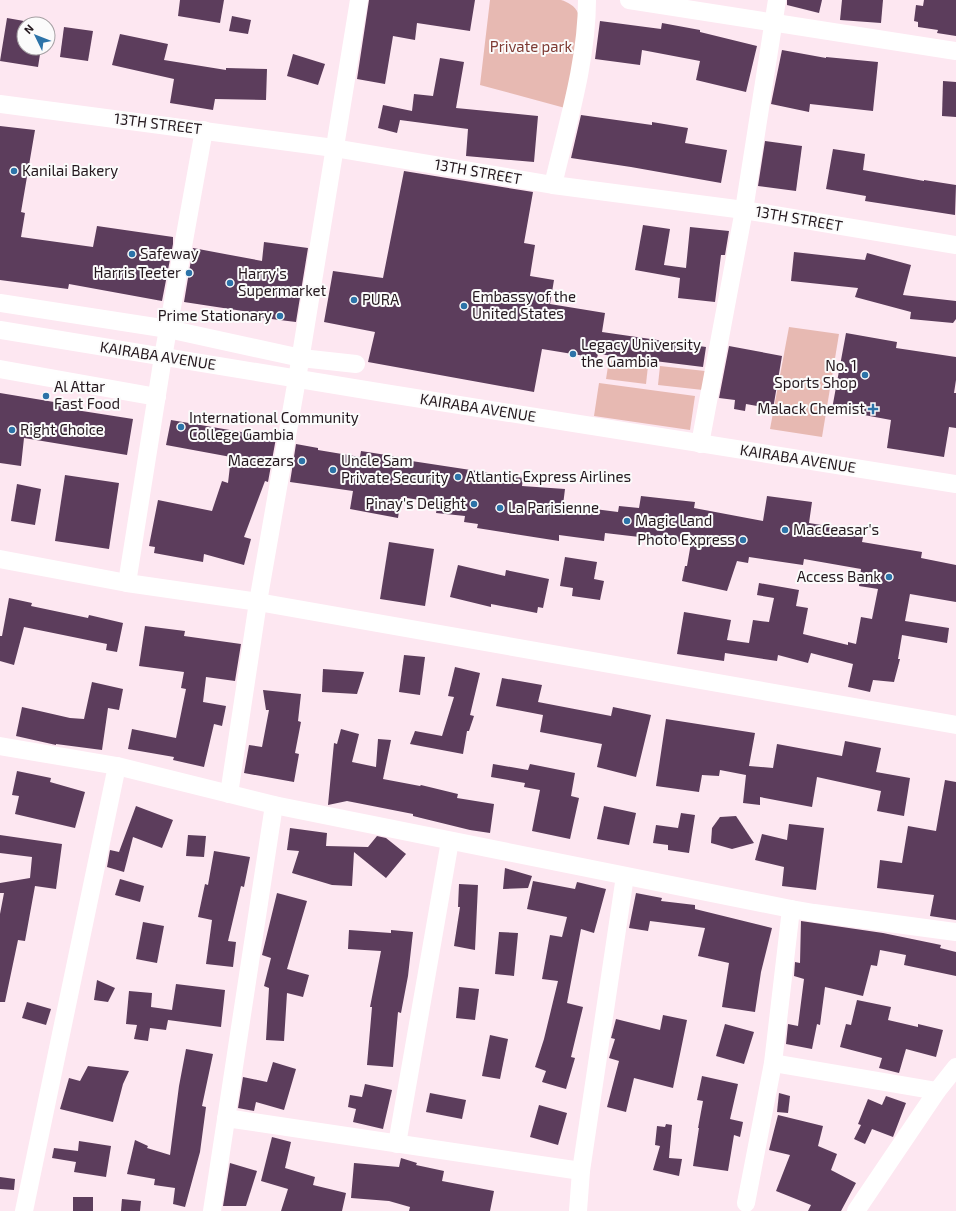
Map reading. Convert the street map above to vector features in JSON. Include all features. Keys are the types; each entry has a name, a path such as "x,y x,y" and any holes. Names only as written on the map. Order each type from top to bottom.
{"street":[{"path":"229,794 258,602 301,358 358,0"},
{"path":"553,185 578,81 584,44 587,0"},
{"path":"629,0 956,51"},
{"path":"700,444 744,210 777,0"},
{"name":"13TH STREET","path":"0,104 334,148 553,185 744,210 956,245"},
{"path":"127,583 163,357 204,130"},
{"path":"0,303 168,329 301,358 356,364"},
{"name":"KAIRABA AVENUE","path":"0,330 700,444 956,484"},
{"path":"0,369 157,397"},
{"path":"0,559 127,583 258,602 956,725"},
{"path":"0,746 116,766 274,805 814,913 956,932"},
{"path":"24,1211 116,766"},
{"path":"212,1211 274,805"},
{"path":"397,1144 450,841"},
{"path":"578,1211 581,1171 625,876"},
{"path":"746,1203 773,1063 791,908"},
{"path":"773,1063 937,1092"},
{"path":"856,1211 956,1066"},
{"path":"226,1118 581,1171"}],"green space":[{"name":"Private park","path":"490,0 561,0 575,8 580,21 578,45 565,108 480,85"},
{"path":"789,327 839,334 822,437 770,429"},
{"path":"609,360 648,366 646,384 606,379"},
{"path":"660,366 705,371 703,390 658,385"},
{"path":"599,383 695,396 690,430 594,416"}],"building":[{"path":"180,0 224,0 220,23 178,16"},
{"path":"369,0 475,0 470,31 417,23 415,40 393,36 385,84 357,79"},
{"path":"787,0 822,0 819,13 787,5"},
{"path":"842,0 883,0 881,23 840,20"},
{"path":"924,0 956,0 956,36 937,33 938,30 918,27 918,22 914,21 916,5 923,6"},
{"path":"232,16 251,20 248,34 229,31"},
{"path":"7,18 16,20 16,56 40,56 38,67 0,61"},
{"path":"600,21 661,29 662,23 700,30 700,32 757,46 746,92 696,80 700,61 642,50 640,65 595,59"},
{"path":"64,27 93,31 88,61 60,57"},
{"path":"120,34 168,44 164,60 226,70 226,68 267,69 266,100 215,99 213,110 170,103 174,79 112,65"},
{"path":"782,50 826,58 878,62 873,111 810,104 809,112 771,104"},
{"path":"293,54 325,64 318,85 287,76"},
{"path":"440,58 464,62 456,108 538,116 534,162 466,156 468,129 400,120 397,133 378,128 383,105 412,111 414,94 433,96"},
{"path":"943,81 956,82 956,117 942,116"},
{"path":"581,115 652,125 652,122 688,128 685,143 727,150 721,183 571,158"},
{"path":"0,126 35,130 21,212 25,213 21,237 93,247 97,226 173,237 162,301 69,284 68,289 0,280"},
{"path":"765,141 802,146 796,191 758,186"},
{"path":"833,149 865,154 863,170 956,185 955,215 865,201 866,196 826,189"},
{"name":"Embassy of the United States","path":"404,171 533,192 524,243 535,245 530,276 554,280 550,304 605,313 602,332 706,347 703,367 598,354 597,358 542,349 534,392 368,362 375,332 324,322 333,271 383,278"},
{"path":"643,225 670,229 664,265 686,268 690,227 729,231 725,255 721,255 715,302 678,298 680,278 635,270"},
{"path":"264,242 308,248 296,322 255,317 256,313 184,302 193,248 262,261"},
{"path":"794,252 865,260 867,253 911,265 903,295 956,301 956,319 953,323 910,319 911,312 855,297 858,288 791,281"},
{"path":"846,333 897,342 896,348 956,357 956,380 954,393 956,393 956,428 949,427 944,457 887,448 891,420 832,409"},
{"path":"729,346 782,356 773,409 746,404 745,411 734,409 735,400 719,398"},
{"path":"0,393 84,407 82,411 133,419 127,455 24,438 21,466 0,463"},
{"path":"171,420 276,438 268,482 265,481 244,537 251,539 244,565 204,554 203,562 154,553 155,547 149,546 158,500 212,511 222,481 228,483 231,457 166,445"},
{"path":"296,444 318,448 318,450 360,457 361,451 405,458 405,460 523,478 522,486 565,489 563,505 618,512 619,506 639,508 641,496 695,502 694,508 763,521 767,496 812,502 809,523 864,532 862,542 922,552 921,558 956,565 956,602 910,594 905,621 949,628 947,643 902,635 898,659 900,659 894,682 873,680 870,692 848,687 853,664 811,653 808,663 778,655 777,661 725,653 724,661 677,654 684,612 731,620 727,640 749,643 753,620 769,622 774,598 757,595 759,583 799,590 796,606 808,608 803,634 848,645 848,642 856,644 861,617 872,619 878,589 859,586 861,569 804,559 803,565 749,557 748,563 737,561 727,591 682,581 685,566 687,566 691,543 605,533 604,541 559,535 559,541 477,528 478,524 464,522 465,516 436,513 438,503 401,497 398,518 350,509 353,491 290,482"},
{"path":"65,475 119,483 109,549 55,541"},
{"path":"17,484 41,489 35,525 11,521"},
{"path":"389,542 434,549 425,606 380,599"},
{"path":"565,557 597,562 594,579 604,581 600,600 572,596 573,588 560,586"},
{"path":"458,565 505,576 506,570 549,579 543,608 538,607 537,613 491,604 491,607 450,597"},
{"path":"9,598 32,603 31,606 88,618 89,615 123,623 117,652 106,650 107,644 24,627 14,665 0,661 0,636 2,636"},
{"path":"145,626 185,631 184,636 241,644 235,681 206,677 203,702 226,706 222,726 214,724 204,767 173,760 174,757 128,749 132,729 176,738 186,689 181,688 184,672 139,666"},
{"path":"404,655 425,657 420,695 399,692"},
{"path":"455,667 480,673 470,715 474,716 469,731 467,731 463,754 410,744 415,731 442,736 454,697 448,696"},
{"path":"323,669 364,672 357,694 322,692"},
{"path":"502,678 542,685 538,702 611,716 613,707 651,715 636,777 597,767 602,744 540,732 543,715 496,706"},
{"path":"92,682 123,689 119,710 108,708 102,750 56,745 16,736 22,707 70,718 84,719"},
{"path":"263,690 301,694 298,721 301,722 295,753 299,754 294,782 244,773 249,745 262,747 269,710 266,710"},
{"path":"666,719 755,733 749,766 773,768 777,744 842,756 845,741 881,748 876,772 910,778 904,816 877,811 881,791 817,777 812,807 760,797 760,805 743,803 746,775 720,770 719,776 702,775 699,792 656,786"},
{"path":"341,729 359,734 352,762 376,767 378,739 391,740 383,779 421,785 458,794 457,798 494,804 490,833 470,830 413,816 413,814 347,801 328,805 334,743 337,744"},
{"path":"493,764 528,770 530,764 575,773 571,796 579,798 570,839 532,831 540,790 524,787 525,783 491,777"},
{"path":"17,771 51,778 50,782 85,792 75,828 15,814 19,796 12,795"},
{"path":"945,780 956,782 956,920 930,916 934,895 877,888 880,860 902,863 908,826 936,831"},
{"path":"136,806 173,820 162,848 133,837 124,872 107,867 110,850 119,852"},
{"path":"604,806 636,813 629,845 597,839"},
{"path":"681,813 695,815 689,853 668,850 668,845 653,843 656,825 678,828"},
{"path":"736,816 754,843 732,849 711,843 712,828 720,817"},
{"path":"789,824 824,828 816,890 782,886 784,867 755,860 762,834 787,840"},
{"path":"290,828 327,833 326,846 368,847 377,836 386,838 406,854 386,878 354,852 352,886 332,885 292,873 299,851 287,850"},
{"path":"0,835 62,844 56,889 35,886 25,941 18,940 5,1002 0,1002 0,914 4,893 0,893 0,883 30,878 32,857 0,853"},
{"path":"188,835 206,836 204,857 186,856"},
{"path":"214,851 250,857 244,887 241,886 228,941 236,942 233,967 206,964 212,920 198,917 205,884 208,885"},
{"path":"505,868 532,876 528,888 503,889"},
{"path":"120,879 144,886 140,902 115,895"},
{"path":"533,881 575,889 577,882 606,889 594,933 581,929 567,1003 583,1007 571,1057 575,1058 566,1089 542,1082 546,1071 535,1067 544,1039 558,981 542,979 550,935 562,937 567,917 527,909"},
{"path":"459,884 478,885 475,950 454,946 460,907 458,907"},
{"path":"277,893 307,901 287,969 309,975 303,997 287,993 284,1041 266,1040 269,988 264,986 271,958 262,955"},
{"path":"636,893 662,898 661,901 695,905 695,909 772,928 761,972 755,1012 722,1007 729,963 698,956 705,928 650,921 648,931 629,928"},
{"path":"801,921 883,933 941,945 940,948 956,952 956,976 904,965 906,955 880,950 877,966 871,965 863,996 825,987 820,1025 817,1024 812,1049 786,1044 788,1024 798,1026 804,979 794,976 795,962 800,963"},
{"path":"143,922 164,926 157,963 136,959"},
{"path":"349,930 391,933 391,930 413,932 408,976 401,1013 398,1012 393,1067 367,1065 372,1007 370,1007 381,951 348,949"},
{"path":"499,932 518,933 514,976 495,974"},
{"path":"97,980 115,988 108,1002 94,1000"},
{"path":"176,984 225,990 221,1027 168,1020 166,1030 150,1028 148,1041 134,1039 137,1025 126,1024 129,991 152,993 151,1007 172,1010"},
{"path":"459,987 479,989 475,1020 456,1018"},
{"path":"857,1000 891,1007 888,1020 918,1027 918,1024 943,1030 936,1057 906,1049 899,1073 879,1068 882,1058 840,1047 846,1024 851,1025"},
{"path":"27,1002 51,1009 46,1025 22,1018"},
{"path":"663,1015 687,1020 673,1088 634,1078 626,1112 607,1107 619,1061 609,1058 615,1039 611,1038 616,1019 660,1030"},
{"path":"725,1024 754,1032 744,1064 716,1056"},
{"path":"490,1035 508,1039 500,1079 482,1076"},
{"path":"186,1049 213,1054 202,1106 206,1107 200,1152 185,1207 173,1204 175,1188 154,1185 155,1179 127,1174 135,1140 148,1146 147,1148 170,1155 179,1086"},
{"path":"273,1062 296,1069 284,1110 256,1102 254,1111 238,1108 243,1077 267,1082"},
{"path":"88,1066 129,1071 123,1084 113,1122 60,1109 69,1078 80,1081"},
{"path":"702,1076 738,1084 730,1119 743,1122 740,1137 734,1135 728,1171 693,1166 703,1101 697,1100"},
{"path":"365,1084 392,1090 383,1129 353,1122 356,1109 348,1107 350,1095 362,1097"},
{"path":"430,1093 466,1100 462,1119 426,1112"},
{"path":"779,1093 790,1096 788,1113 777,1112"},
{"path":"886,1096 906,1103 893,1137 872,1129 865,1144 854,1139 861,1125 858,1124 868,1099 882,1105"},
{"path":"539,1105 567,1113 558,1145 530,1137"},
{"path":"778,1115 823,1126 818,1146 837,1154 831,1170 856,1183 841,1211 808,1211 811,1205 776,1191 790,1155 769,1150"},
{"path":"666,1124 672,1125 669,1158 682,1159 679,1176 653,1170 660,1146 655,1145 657,1126 665,1127"},
{"path":"272,1137 291,1142 285,1168 315,1177 313,1185 346,1193 342,1211 281,1211 288,1189 261,1181"},
{"path":"79,1141 111,1146 106,1177 74,1172 76,1162 52,1158 54,1148 78,1151"},
{"path":"401,1158 417,1163 416,1165 444,1171 442,1181 494,1191 490,1211 409,1211 410,1207 389,1201 351,1198 354,1163 399,1167"},
{"path":"230,1163 257,1171 246,1206 223,1206"},
{"path":"0,1177 15,1179 14,1190 0,1189"},
{"path":"73,1197 93,1197 93,1211 73,1211"},
{"path":"122,1199 141,1201 140,1211 121,1211"}],"place":[{"name":"Kanilai Bakery","path":"14,171"},
{"name":"Safeway","path":"132,254"},
{"name":"Harris Teeter","path":"189,273"},
{"name":"Harry's Supermarket","path":"230,283"},
{"name":"PURA","path":"354,300"},
{"name":"Embassy of the United States","path":"464,306"},
{"name":"Prime Stationary","path":"280,316"},
{"name":"Legacy University the Gambia","path":"573,354"},
{"name":"No. 1 Sports Shop","path":"865,375"},
{"name":"Al Attar Fast Food","path":"46,396"},
{"name":"Malack Chemist","path":"873,409"},
{"name":"International Community College Gambia","path":"181,427"},
{"name":"Right Choice","path":"12,430"},
{"name":"Macezars","path":"302,461"},
{"name":"Uncle Sam Private Security","path":"333,470"},
{"name":"Atlantic Express Airlines","path":"458,477"},
{"name":"Pinay's Delight","path":"474,504"},
{"name":"La Parisienne","path":"500,508"},
{"name":"Magic Land","path":"627,521"},
{"name":"MacCeasar's","path":"785,530"},
{"name":"Photo Express","path":"743,540"},
{"name":"Access Bank","path":"889,577"}]}
